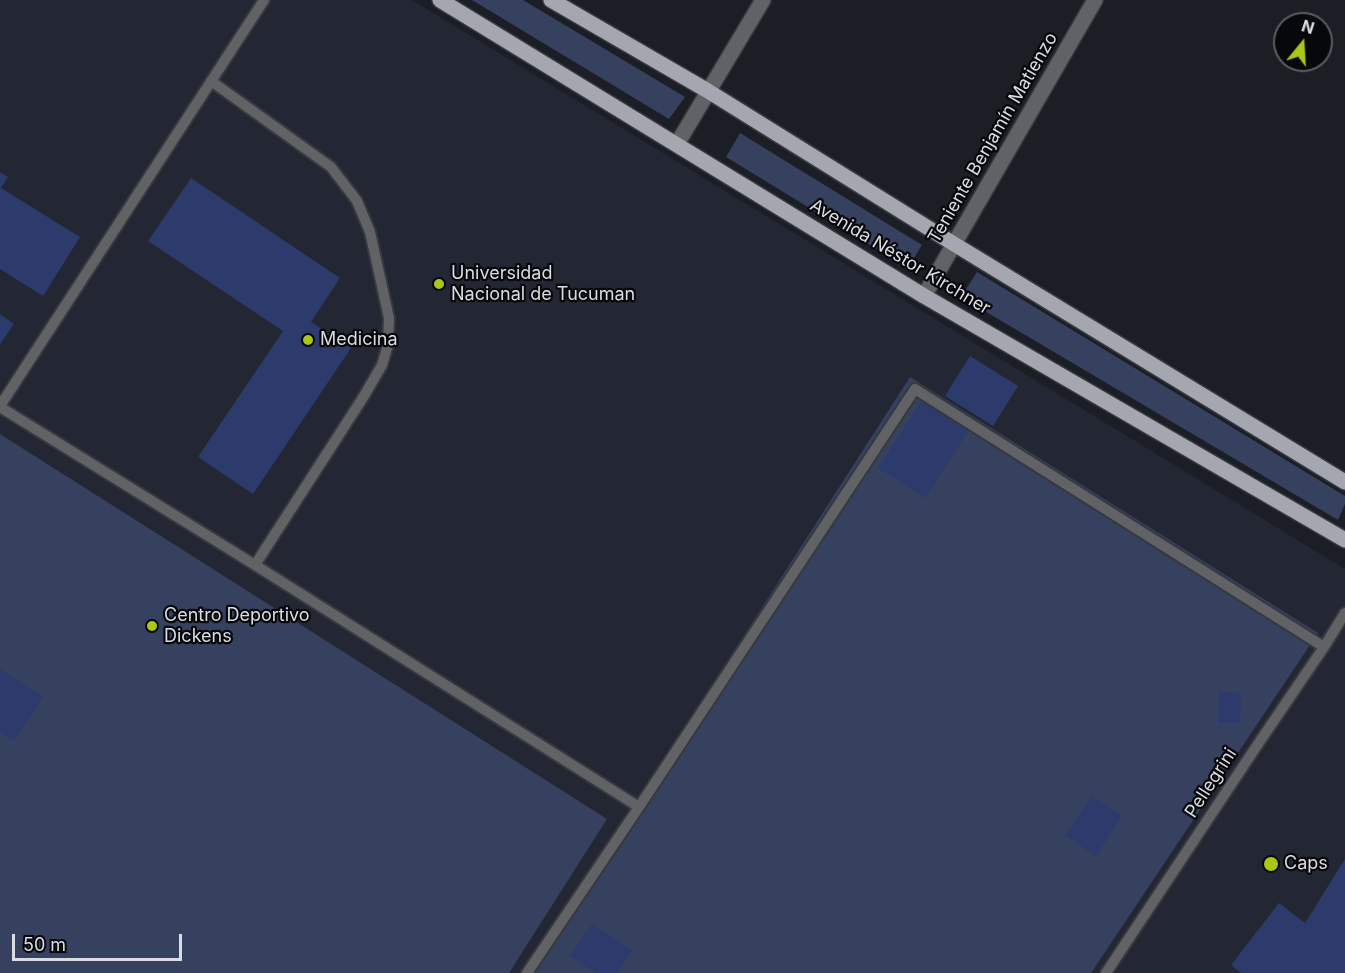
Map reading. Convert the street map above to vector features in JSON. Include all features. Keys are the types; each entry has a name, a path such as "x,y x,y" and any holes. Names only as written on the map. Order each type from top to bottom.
{"main road":[{"name":"Avenida Néstor Kirchner","path":"440,0 924,296 1345,540"},
{"path":"551,0 708,91 1345,482"}],"street":[{"path":"677,144 763,0"},
{"name":"Teniente Benjamín Matienzo","path":"924,296 1095,0"}],"lane":[{"path":"264,0 0,407 639,807"},
{"path":"211,81 331,167 357,201 369,232 389,318 388,345 382,365 255,565"},
{"path":"527,973 915,389 1324,647"},
{"name":"Pellegrini","path":"1106,973 1345,613"}],"shaded area":[{"name":"Universidad Nacional de Tucuman","path":"0,0 412,0 1345,569 1345,973 0,973"},
{"path":"472,0 523,0 685,97 669,119"},
{"path":"740,133 922,245 908,268 726,157"},
{"path":"977,272 1345,496 1345,504 1338,520 961,297"},
{"path":"910,377 1318,633 1091,973 527,973"},
{"name":"Centro Deportivo Dickens","path":"0,434 607,819 509,973 0,973"}],"building":[{"path":"0,172 8,177 1,188 80,237 43,296 0,269"},
{"name":"Medicina","path":"191,178 340,278 311,322 351,348 253,494 198,457 283,331 148,241"},
{"path":"0,314 14,324 0,344"},
{"path":"970,356 1018,386 993,426 945,396"},
{"path":"924,397 971,427 925,498 878,468"},
{"path":"0,669 43,697 14,741 0,732"},
{"path":"1219,692 1241,693 1240,723 1218,723"},
{"path":"1092,796 1122,816 1096,856 1065,835"},
{"path":"1345,859 1345,973 1241,973 1231,965 1279,903 1305,923"},
{"path":"592,924 632,951 617,973 596,973 570,956"}],"place":[{"name":"Universidad Nacional de Tucuman","path":"439,284"},
{"name":"Medicina","path":"308,340"},
{"name":"Centro Deportivo Dickens","path":"152,626"},
{"name":"Caps","path":"1271,864"}]}
